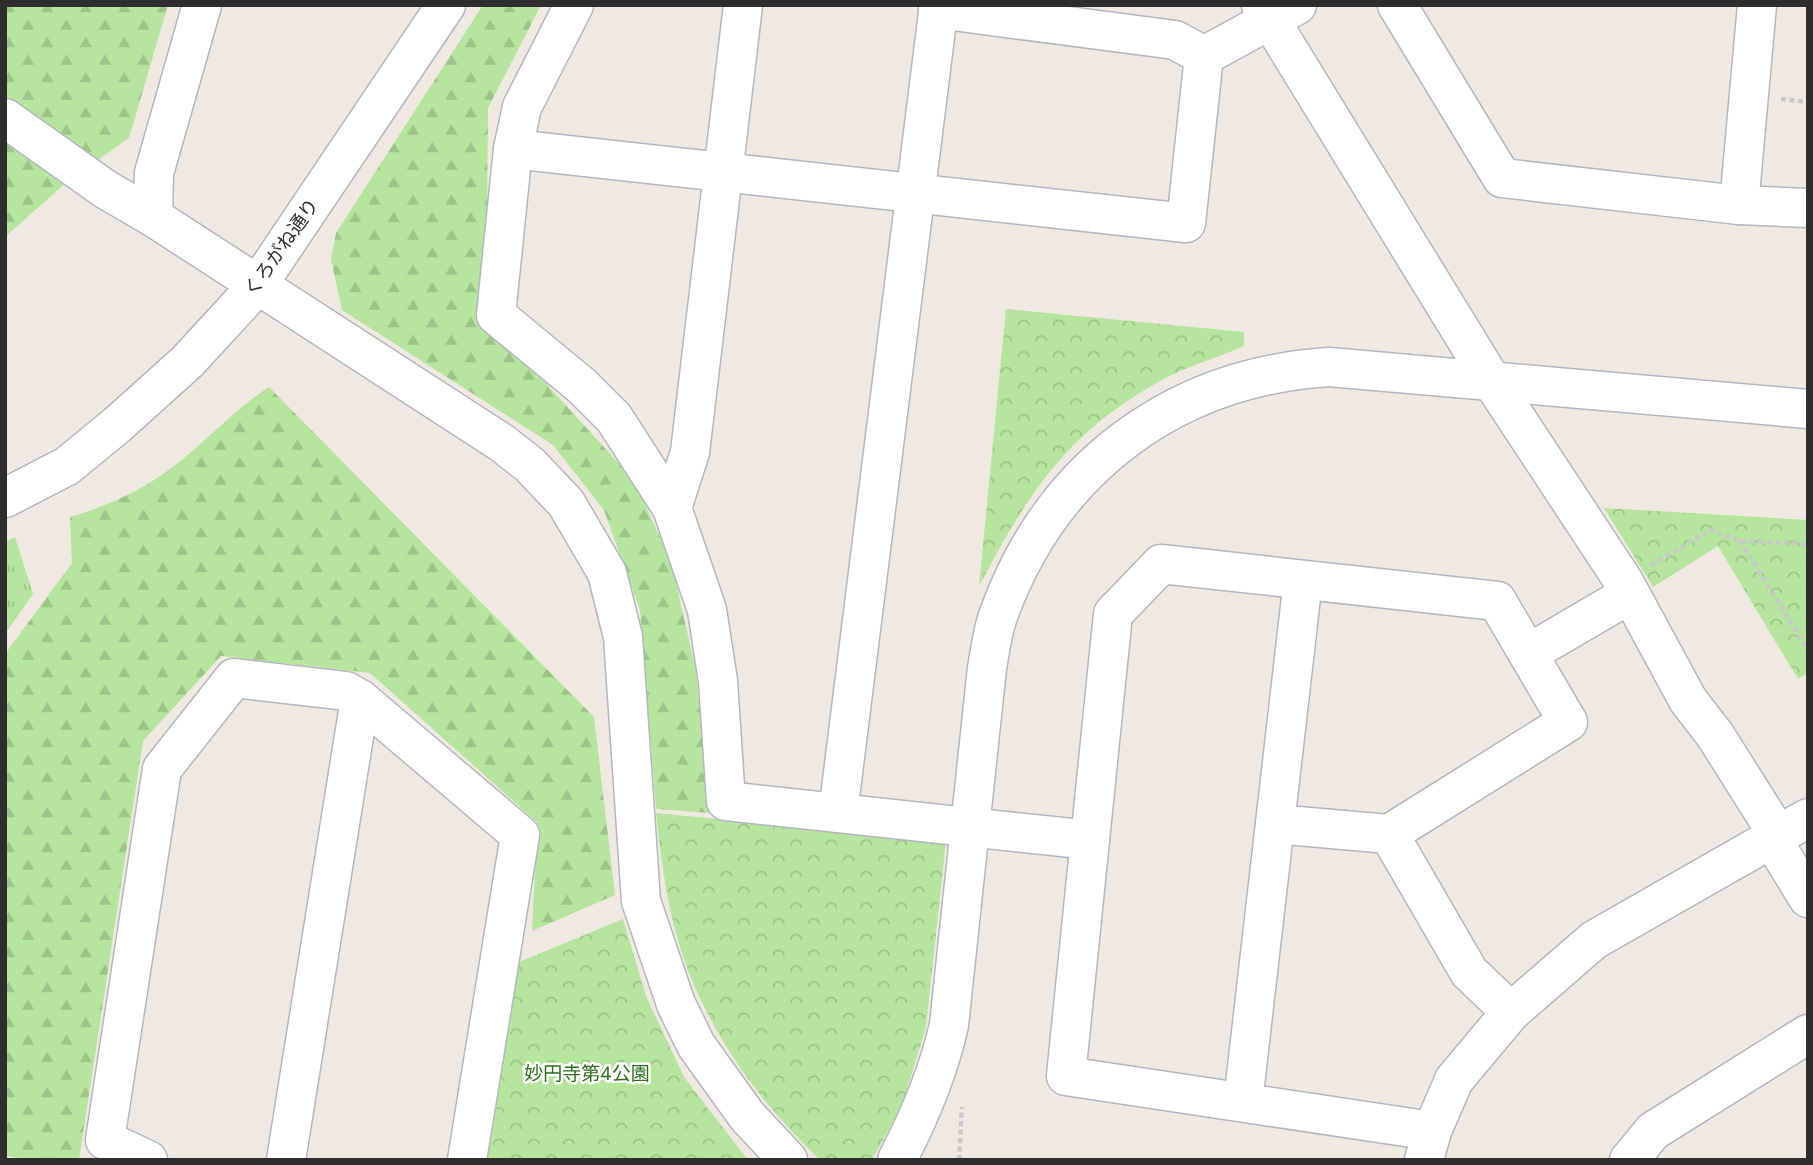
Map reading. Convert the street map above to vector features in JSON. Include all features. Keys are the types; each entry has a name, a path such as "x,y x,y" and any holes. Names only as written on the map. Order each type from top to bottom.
{"street":[{"path":"152,217 154,173 202,5"},
{"name":"くろがね通り","path":"5,498 67,466 117,425 187,362 257,286 446,5"},
{"path":"574,5 522,107 513,149 496,315 582,386 614,418 672,508 707,610 718,681 726,801 1090,840"},
{"path":"672,508 690,452 743,5"},
{"path":"1397,5 1502,178 1739,205 1808,208"},
{"path":"1739,205 1757,5"},
{"path":"838,813 939,7 1175,40 1204,56"},
{"path":"1204,56 1276,11 1493,383 1627,588 1688,700 1715,735 1768,820 1781,854 1808,898"},
{"path":"513,149 1186,223 1204,56"},
{"path":"5,118 104,189 152,217 502,443 530,464 566,503 607,573 623,637 642,901 672,991 696,1045 720,1080 747,1116 788,1160"},
{"path":"897,1160 923,1110 940,1065 949,1026 987,668 996,619 1017,569 1043,523 1076,484 1117,445 1159,415 1199,395 1243,380 1288,370 1329,367 1808,409"},
{"path":"1275,824 1389,834 1568,722 1497,601 1161,564 1113,614 1066,1076 1243,1101 1428,1145 1454,1080 1511,1012 1594,940 1808,818"},
{"path":"1243,1101 1303,580"},
{"path":"1529,653 1627,588"},
{"path":"148,1160 105,1140 162,769 234,678 346,691 360,699 520,835 467,1160"},
{"path":"286,1160 360,699"},
{"path":"1389,834 1469,972 1511,1012"},
{"path":"1629,1160 1653,1131 1808,1034"}],"path":[{"path":"1627,588 1711,530 1740,541 1798,543 1808,546"},
{"path":"1740,541 1808,650"},
{"path":"959,1160 962,1098"}],"green space":[{"path":"5,5 168,5 129,138 69,180 5,237"},
{"path":"483,5 541,5 488,108 486,318 634,480 671,561 696,671 710,813 656,809 640,610 604,510 553,445 342,310 331,259 336,233"},
{"path":"1006,309 1244,332 1244,346 1170,376 1127,401 1099,422 1052,469 1015,523 979,586"},
{"path":"269,387 594,717 615,895 532,931 537,822 370,673 221,656 143,741 79,1160 32,1160 5,1156 5,654 72,563 70,517 118,499 152,481 177,464 241,407"},
{"path":"1604,508 1808,520 1808,673 1798,679 1718,546 1653,587"},
{"path":"15,537 33,594 5,634 5,542"},
{"path":"656,813 946,841 926,1027 902,1106 872,1160 820,1160 775,1113 718,1033 690,975 674,928 664,879"},
{"name":"妙円寺第4公園","path":"623,919 646,996 684,1077 748,1160 486,1160 517,963"}]}
